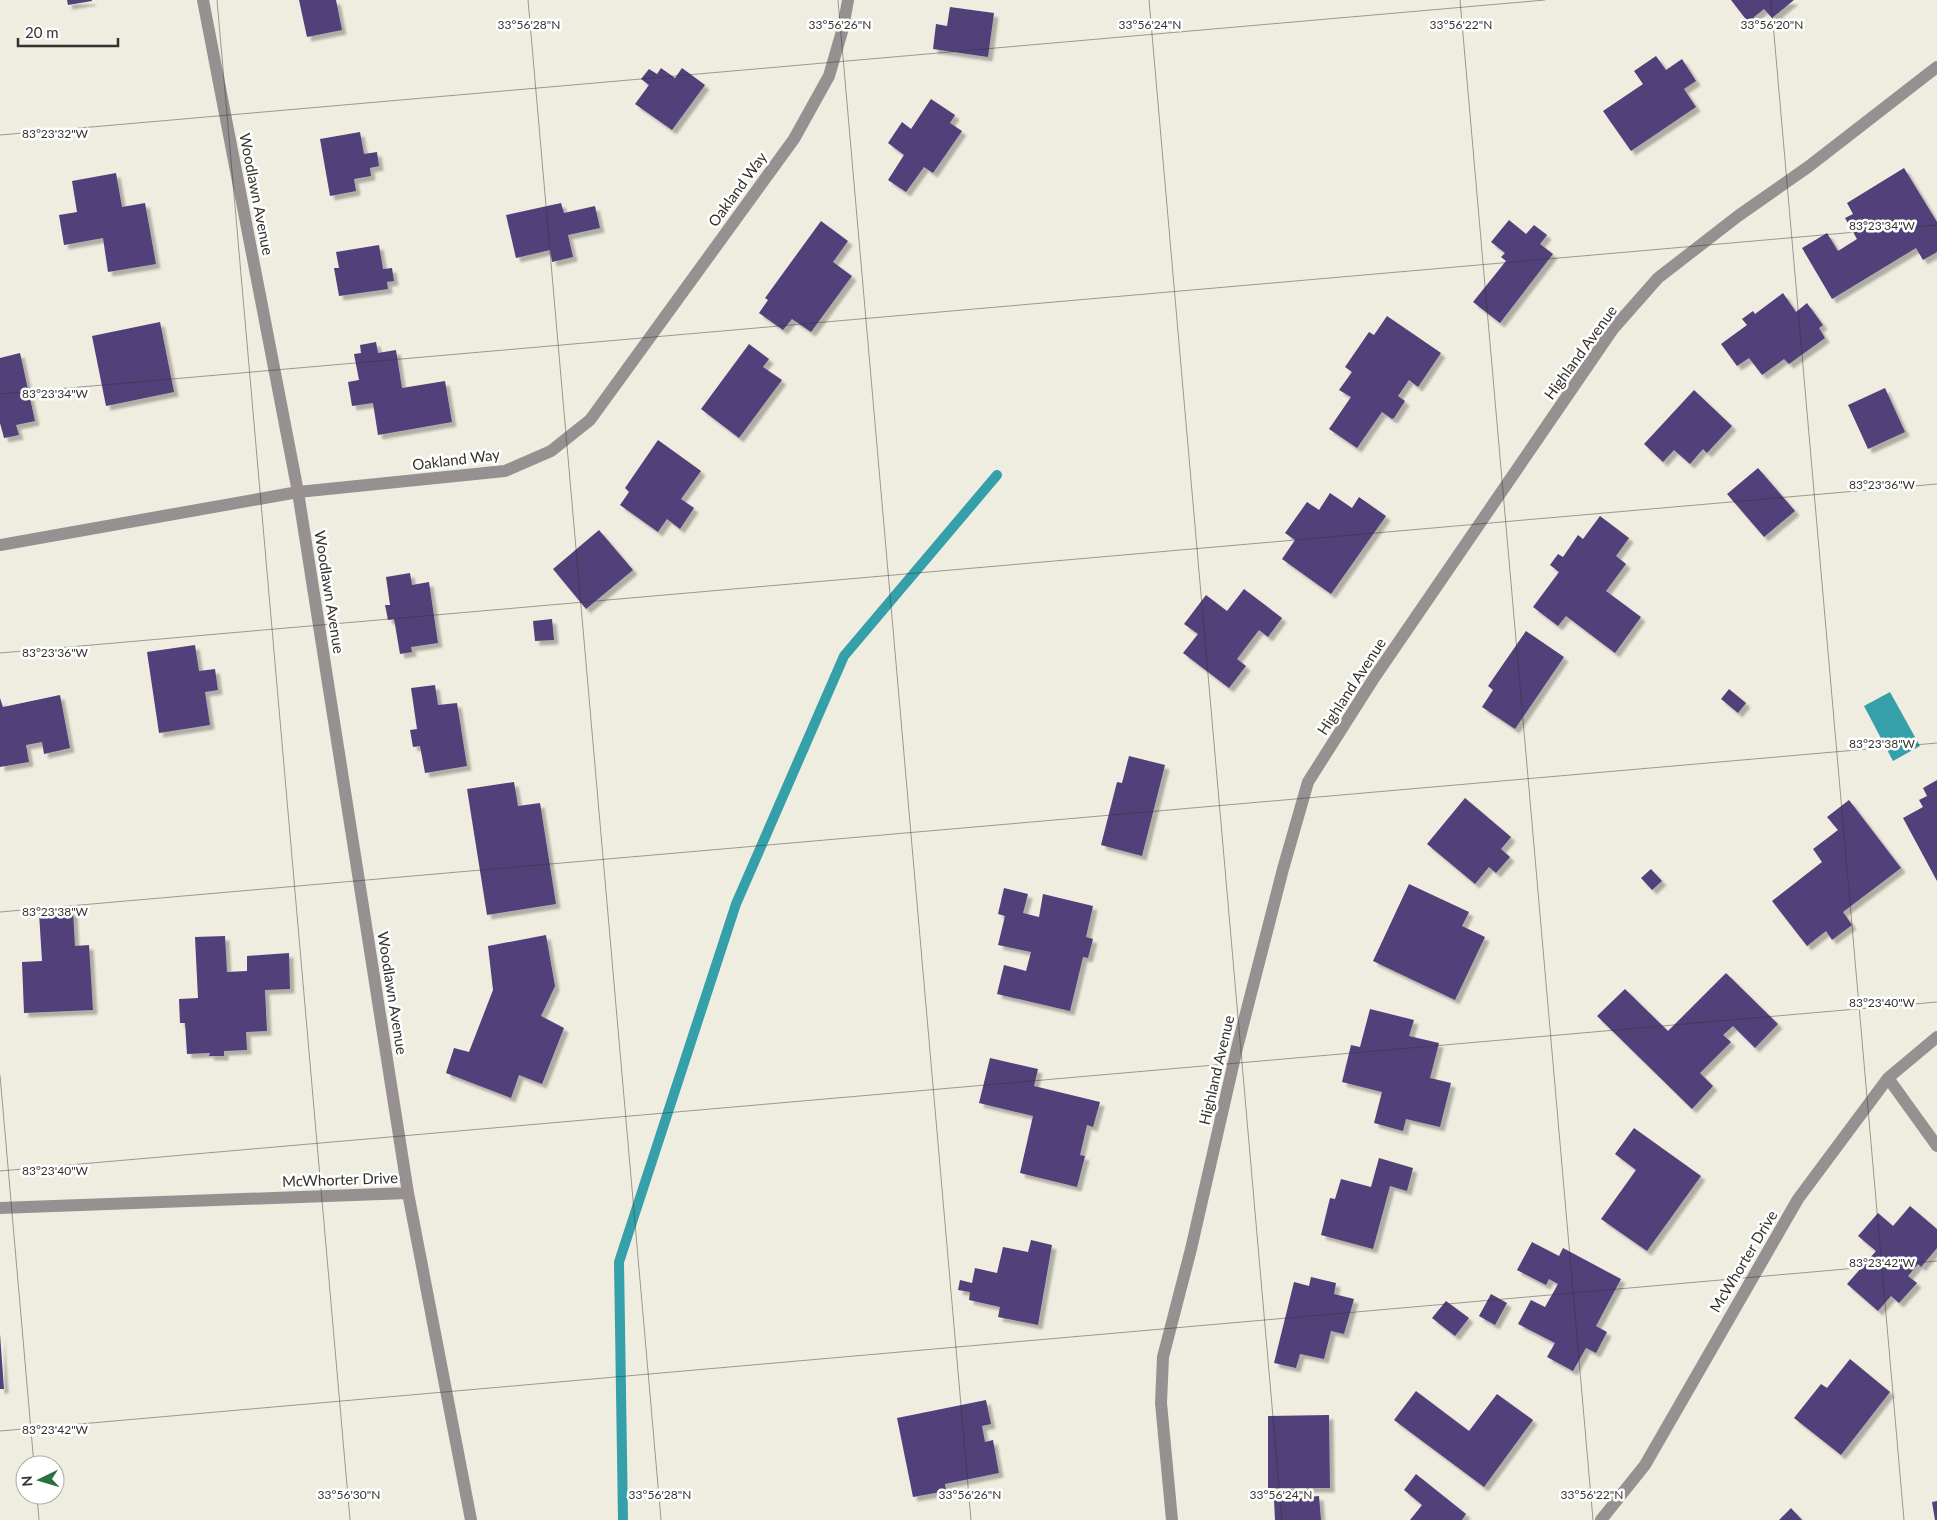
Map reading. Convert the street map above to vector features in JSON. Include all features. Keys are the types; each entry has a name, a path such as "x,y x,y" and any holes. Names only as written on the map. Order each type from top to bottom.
{"street":[{"name":"Woodlawn Avenue","path":"203,0 298,492 408,1193"},
{"name":"Oakland Way","path":"0,545 298,492 504,471 551,451 590,420 794,139 829,76 844,28 848,0"},
{"name":"Highland Avenue","path":"1172,1520 1161,1403 1163,1357 1192,1249 1236,1048 1308,782 1374,678 1602,346 1658,278 1738,216 1808,167 1937,67"},
{"name":"McWhorter Drive","path":"1601,1520 1644,1465 1798,1199 1888,1078 1937,1037"},
{"path":"1888,1078 1937,1146"},
{"name":"McWhorter Drive","path":"0,1208 408,1193 471,1520"}],"water":[{"path":"1890,692 1920,746 1893,761 1864,706"}],"building":[{"path":"67,0 92,0 92,1 68,5"},
{"path":"299,0 336,0 342,30 307,37"},
{"path":"1731,0 1794,0 1772,18 1764,9 1748,22"},
{"path":"950,7 994,13 988,57 933,49 936,24 947,26"},
{"path":"1656,56 1666,70 1682,59 1696,81 1684,89 1696,107 1631,151 1603,111 1643,84 1634,71"},
{"path":"661,68 675,78 682,68 705,85 672,130 635,104 649,85 641,79 649,69 657,74"},
{"path":"931,99 955,115 950,123 962,131 933,173 924,167 906,192 888,180 904,155 888,143 902,122 911,129"},
{"path":"360,132 364,154 377,152 379,166 370,168 371,176 354,179 356,191 330,196 320,139"},
{"path":"1904,168 1937,222 1937,252 1923,260 1916,248 1832,299 1802,248 1827,233 1838,251 1857,239 1845,218 1853,214 1847,203"},
{"path":"116,173 122,207 145,203 156,264 108,272 103,238 64,245 59,215 77,212 72,181"},
{"path":"561,203 564,213 595,206 600,228 568,235 573,257 552,262 550,250 516,258 506,215"},
{"path":"1509,220 1526,234 1534,225 1547,235 1540,244 1553,254 1500,323 1473,302 1506,261 1501,257 1505,253 1491,242"},
{"path":"821,221 848,241 833,262 852,276 811,332 792,319 783,330 759,313 768,300 765,298"},
{"path":"379,245 383,269 392,268 394,281 387,282 388,289 339,296 334,268 339,268 336,252"},
{"path":"1783,293 1796,312 1807,303 1823,325 1819,328 1825,338 1789,364 1784,359 1762,375 1749,358 1737,366 1721,344 1747,325 1742,319 1753,311 1755,314"},
{"path":"1387,316 1441,353 1418,387 1409,380 1398,396 1405,401 1394,418 1392,419 1382,412 1357,448 1329,429 1351,397 1339,390 1352,372 1345,367 1369,332 1374,335"},
{"path":"160,322 174,392 106,406 92,336"},
{"path":"376,342 378,353 396,350 402,388 445,381 452,422 378,435 373,403 352,406 348,382 359,380 354,354 361,353 360,345"},
{"path":"749,344 769,359 763,367 782,380 739,438 701,409"},
{"path":"20,353 35,421 16,425 19,435 4,438 0,423 0,358"},
{"path":"1885,388 1905,432 1868,449 1848,405"},
{"path":"1694,390 1732,426 1707,453 1703,449 1690,464 1674,450 1663,462 1644,444"},
{"path":"658,440 701,471 681,499 694,508 680,529 667,519 658,532 620,505 629,492 625,488"},
{"path":"1758,468 1795,511 1764,537 1727,494"},
{"path":"1330,493 1352,508 1359,497 1386,516 1331,594 1282,559 1295,540 1285,533 1307,502 1319,510"},
{"path":"1600,516 1629,538 1616,556 1626,564 1606,591 1641,617 1615,653 1566,616 1558,626 1533,607 1559,572 1550,565 1558,554 1563,557 1578,535 1583,539"},
{"path":"599,530 633,570 586,609 553,569"},
{"path":"410,573 412,585 429,582 438,643 411,647 412,652 400,654 394,619 388,620 385,605 390,605 386,577"},
{"path":"1244,589 1282,618 1268,637 1259,630 1243,651 1237,659 1246,666 1229,688 1183,653 1198,634 1184,624 1206,595 1227,611"},
{"path":"552,619 554,640 535,641 533,621"},
{"path":"1526,631 1564,657 1515,729 1482,707 1493,690 1488,686"},
{"path":"195,645 199,671 215,669 218,690 205,692 210,725 159,733 147,652"},
{"path":"435,685 438,705 457,703 467,766 425,773 420,746 413,747 410,730 417,729 411,688"},
{"path":"1729,689 1746,703 1738,713 1721,699"},
{"path":"60,695 70,748 44,754 42,742 26,745 29,762 0,767 0,698 3,707"},
{"path":"1129,756 1165,765 1142,856 1101,845 1117,782 1122,783"},
{"path":"1937,780 1937,881 1903,818 1923,807 1919,800 1927,796 1923,788"},
{"path":"514,782 518,806 540,803 556,904 487,915 467,789"},
{"path":"1465,798 1511,837 1501,849 1510,857 1496,873 1489,867 1475,884 1427,844"},
{"path":"1849,800 1901,868 1843,912 1852,925 1832,940 1826,931 1807,946 1772,901 1822,862 1813,849 1838,830 1827,817"},
{"path":"1651,869 1662,881 1652,890 1641,878"},
{"path":"1409,884 1469,912 1462,926 1485,937 1455,1000 1373,961"},
{"path":"1004,888 1028,894 1023,913 1039,917 1043,894 1093,906 1086,937 1093,939 1088,958 1083,957 1070,1011 997,994 1004,965 1026,971 1031,952 998,945 1005,916 998,914"},
{"path":"73,911 75,946 89,945 93,1010 24,1013 22,962 42,961 39,913"},
{"path":"546,935 555,986 541,1016 564,1028 542,1084 519,1075 511,1098 446,1073 454,1048 469,1052 493,990 488,946"},
{"path":"225,936 227,972 247,971 247,956 289,953 290,989 265,990 267,1031 246,1032 247,1050 224,1051 224,1056 209,1056 210,1053 187,1054 185,1023 180,1023 179,999 198,998 195,937"},
{"path":"1726,973 1778,1024 1755,1048 1733,1026 1723,1035 1731,1042 1700,1073 1713,1086 1692,1109 1597,1016 1625,989 1668,1031"},
{"path":"1370,1009 1414,1020 1409,1036 1439,1043 1430,1078 1451,1083 1440,1127 1406,1119 1403,1131 1374,1123 1382,1092 1342,1082 1351,1045 1360,1047"},
{"path":"990,1058 1038,1069 1034,1086 1100,1102 1093,1127 1087,1125 1080,1155 1085,1156 1077,1187 1020,1173 1033,1116 979,1103"},
{"path":"1634,1128 1701,1176 1647,1251 1601,1219 1636,1170 1615,1154"},
{"path":"1379,1158 1413,1168 1407,1191 1390,1186 1373,1249 1321,1235 1330,1198 1335,1199 1341,1179 1371,1187"},
{"path":"1910,1206 1937,1229 1937,1248 1921,1267 1918,1264 1908,1276 1917,1283 1899,1303 1891,1296 1878,1311 1847,1284 1876,1251 1858,1236 1878,1213 1893,1226"},
{"path":"1031,1240 1052,1245 1038,1325 998,1317 1000,1307 969,1300 970,1292 958,1290 960,1280 972,1283 975,1268 997,1273 1003,1247 1028,1252"},
{"path":"1532,1242 1559,1256 1563,1248 1621,1279 1596,1326 1607,1332 1596,1353 1586,1348 1573,1371 1547,1357 1555,1343 1518,1324 1531,1300 1545,1307 1558,1284 1549,1279 1546,1285 1517,1270"},
{"path":"1311,1277 1336,1283 1334,1294 1354,1299 1344,1334 1331,1331 1324,1359 1300,1354 1296,1368 1274,1363 1294,1282 1309,1286"},
{"path":"1491,1294 1507,1303 1495,1325 1479,1316"},
{"path":"1446,1301 1469,1318 1455,1336 1432,1318"},
{"path":"0,1334 4,1389 0,1389"},
{"path":"1850,1359 1890,1392 1841,1455 1794,1418 1821,1384 1827,1388"},
{"path":"1416,1391 1469,1431 1497,1394 1533,1420 1484,1487 1394,1420"},
{"path":"986,1400 991,1424 982,1426 985,1442 993,1440 999,1473 945,1484 946,1491 913,1497 897,1418"},
{"path":"1329,1415 1330,1488 1268,1488 1268,1416"},
{"path":"1416,1474 1466,1514 1462,1520 1410,1520 1422,1505 1404,1490"},
{"path":"1319,1496 1321,1520 1275,1520 1274,1500"},
{"path":"1937,1501 1937,1520 1935,1520 1932,1502"},
{"path":"1791,1508 1802,1520 1779,1520"}],"waterway":[{"path":"623,1520 619,1262 736,904 844,656 997,475"}]}
